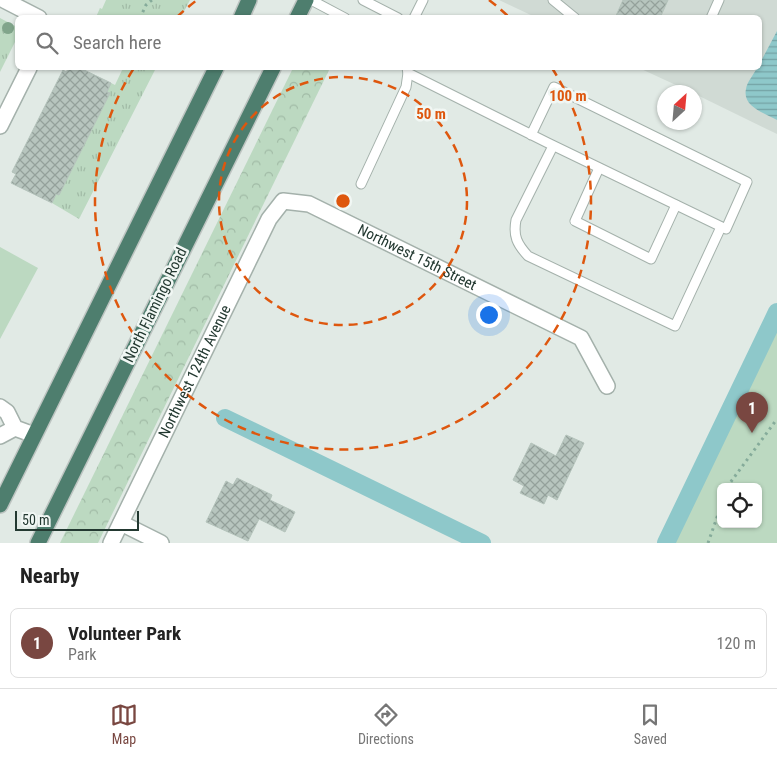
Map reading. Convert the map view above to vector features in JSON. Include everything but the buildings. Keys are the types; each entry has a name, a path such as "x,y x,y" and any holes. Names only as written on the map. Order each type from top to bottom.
{"highway":[{"path":"298,15 306,0"},
{"path":"241,15 248,1"},
{"path":"0,505 215,70"},
{"name":"North Flamingo Road","path":"38,543 271,70"}],"street":[{"path":"4,0 33,15"},
{"path":"0,126 28,70"},
{"name":"Northwest 15th Street","path":"283,201 309,204 581,338 607,386"},
{"name":"Northwest 124th Avenue","path":"111,543 269,219 283,201"},
{"path":"0,407 7,412 15,428 34,435"},
{"path":"0,436 15,428"},
{"path":"121,523 161,543"}],"lane":[{"path":"311,0 339,15"},
{"path":"363,0 392,15"},
{"path":"416,15 423,0"},
{"path":"553,0 571,15"},
{"path":"712,15 719,0"},
{"path":"361,184 406,88 408,70 531,135 553,146 726,229 747,182 554,87 531,135"},
{"path":"553,146 516,220 515,239 528,256 675,326 721,226"},
{"path":"599,168 575,221 651,259 676,205"}],"path":[{"path":"141,15 146,5 152,0"},
{"path":"730,483 777,419"},
{"path":"708,543 717,517"}],"shaded area":[{"path":"499,0 777,0 777,134 702,97 702,85 676,85 643,70 762,70 762,15 531,15"}],"green space":[{"path":"106,0 190,0 182,15 97,15 100,8 102,9"},
{"path":"0,18 15,26 15,42 0,72"},
{"path":"122,70 155,70 79,219 52,203 56,194 59,195 110,93 107,92 111,83 115,85"},
{"path":"292,70 329,70 98,543 60,543"},
{"path":"0,247 38,268 0,339"},
{"path":"777,331 777,543 675,543"}],"water":[{"path":"777,31 777,120 756,109 747,100 746,89 756,70 762,70 762,59"}],"waterway":[{"path":"666,543 777,312"},
{"path":"225,418 482,543"}],"place":[{"name":"Volunteer Park","path":"752,433"}]}
